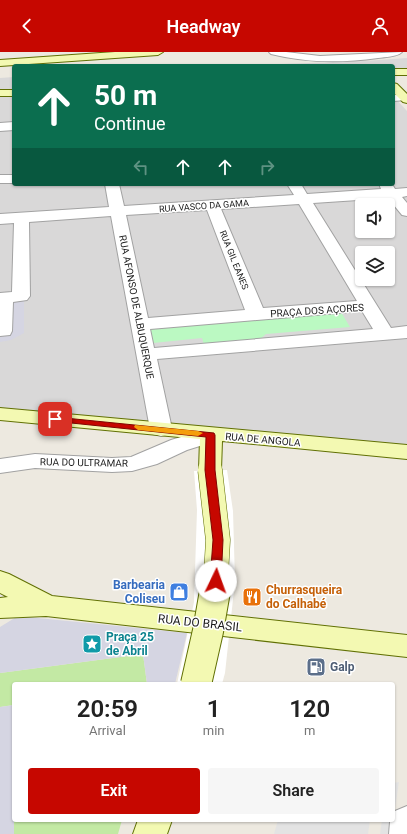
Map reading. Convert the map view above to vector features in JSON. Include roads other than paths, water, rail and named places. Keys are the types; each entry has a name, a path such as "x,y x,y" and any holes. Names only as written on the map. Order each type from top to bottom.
{"street":[{"path":"0,63 158,52"},
{"path":"274,52 303,57 323,58 358,57 397,52"},
{"path":"395,72 407,72"},
{"path":"395,88 406,98"},
{"path":"0,93 12,92"},
{"path":"395,98 406,98"},
{"path":"0,127 12,126"},
{"path":"0,179 12,178"},
{"name":"RUA AFONSO DE ALBUQUERQUE","path":"112,186 162,429"},
{"path":"295,186 368,305"},
{"path":"388,189 407,212"},
{"name":"RUA VASCO DA GAMA","path":"0,219 303,199 388,189 407,192"},
{"name":"RUA GIL EANES","path":"212,205 256,314"},
{"path":"3,331 2,298 22,296 22,217"},
{"name":"PRAÇA DOS AÇORES","path":"140,324 368,305 385,334"},
{"path":"146,354 407,332"},
{"name":"RUA DE ANGOLA","path":"0,414 211,435 407,452"},
{"path":"197,682 206,645 215,595 218,540 210,470 211,435"},
{"name":"RUA DO ULTRAMAR","path":"0,466 35,461 112,465 132,464 149,459 179,445 211,435"},
{"name":"RUA DO BRASIL","path":"0,581 47,606 407,646"},
{"path":"0,608 47,606"},
{"path":"150,834 154,822"},
{"path":"406,834 407,822"}],"place":[{"name":"Barbearia Coliseu","path":"179,592"},
{"name":"Churrasqueira do Calhabé","path":"252,597"},
{"name":"Praça 25 de Abril","path":"92,644"},
{"name":"Galp","path":"316,667"}]}
